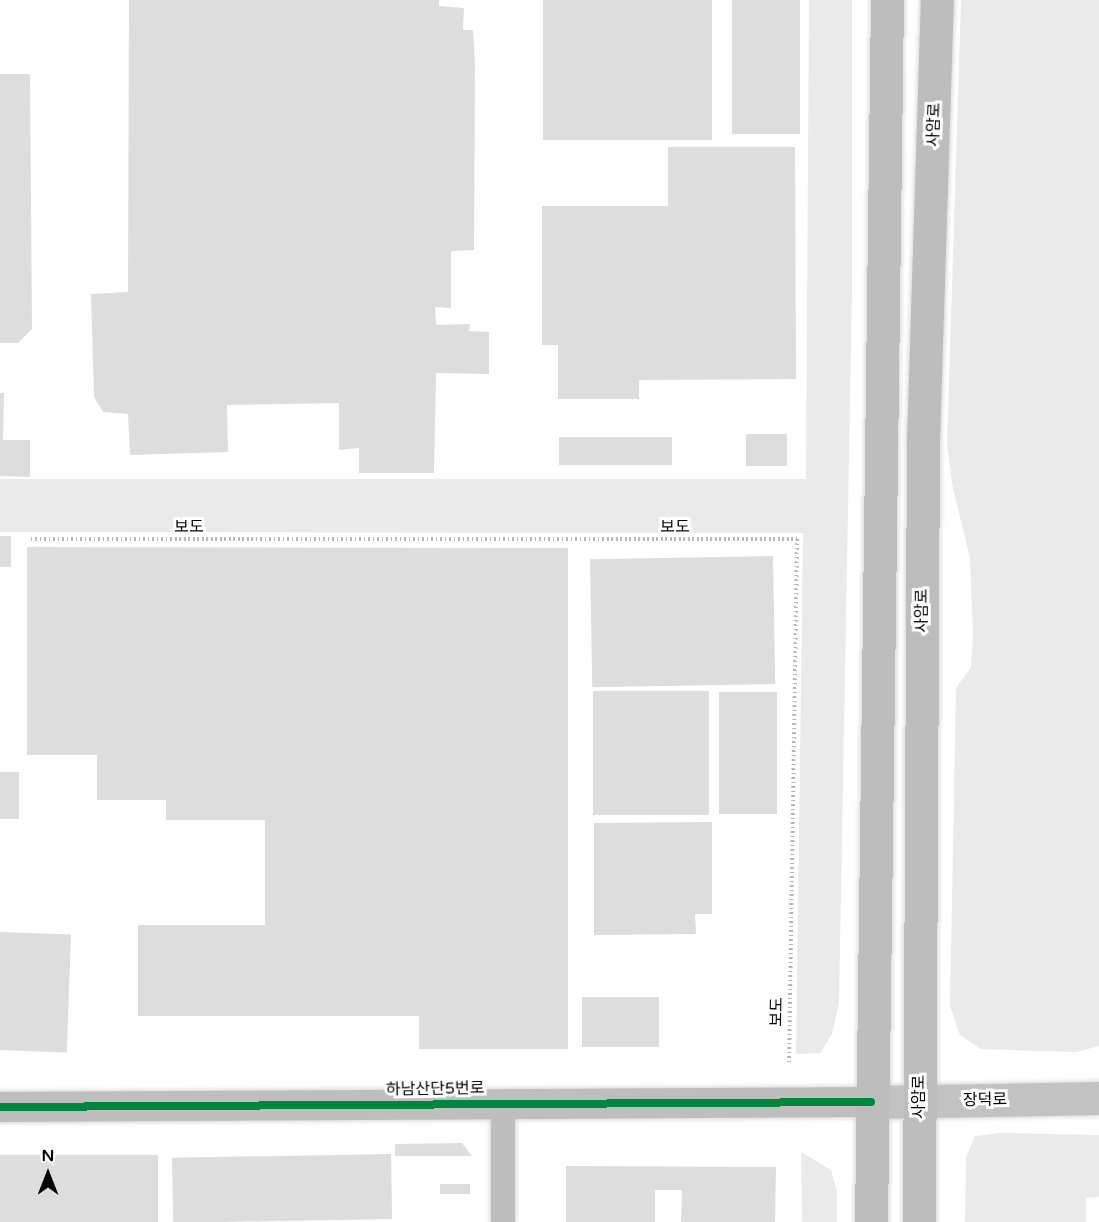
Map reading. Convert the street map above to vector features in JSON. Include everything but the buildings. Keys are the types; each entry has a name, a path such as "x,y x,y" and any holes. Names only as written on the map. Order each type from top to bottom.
{"main road":[{"path":"871,1222 887,0"},
{"name":"사암로","path":"920,1222 923,441 937,0"},
{"name":"장덕로","path":"871,1102 1099,1098"}],"street":[{"name":"하남산단5번로","path":"0,1107 503,1102 871,1102"},
{"path":"503,1102 503,1222"}],"shaded area":[{"path":"809,0 852,0 852,291 839,1003 832,1034 820,1053 796,1054 803,533 0,532 0,479 806,479"},
{"path":"961,0 1099,0 1099,1046 1076,1052 980,1049 960,1035 950,1006 956,688 971,667 973,636 970,558 953,489 947,444"},
{"path":"1000,1133 1099,1135 1099,1197 1086,1198 1086,1222 965,1222 966,1158 975,1136"},
{"path":"801,1152 831,1170 837,1192 837,1222 802,1222"}],"cycle path":[{"path":"0,1107 871,1102"}]}
